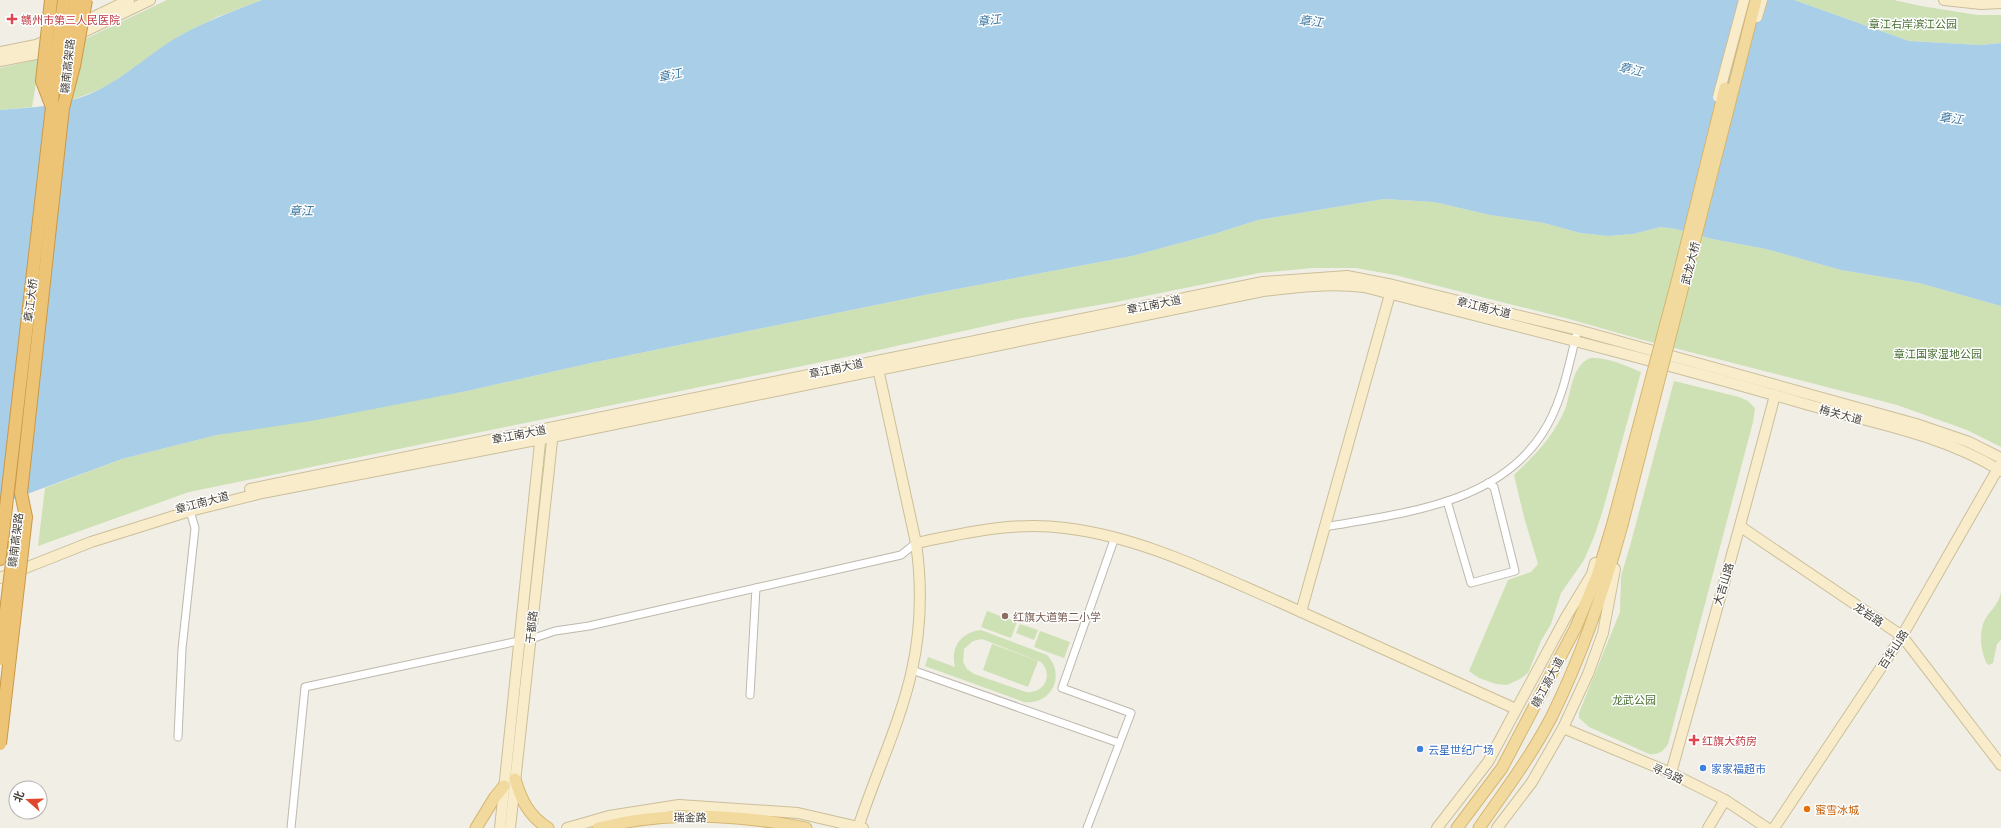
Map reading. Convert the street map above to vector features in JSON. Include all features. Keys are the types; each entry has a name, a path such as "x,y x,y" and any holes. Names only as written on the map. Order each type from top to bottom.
{"highway":[{"path":"51,0 42,81 57,107"},
{"name":"赣南高架路","path":"57,107 55,65 64,0"},
{"name":"赣南高架路","path":"57,107 76,0"},
{"path":"57,107 74,66 86,0"},
{"name":"章江大桥","path":"21,493 57,107"},
{"name":"章江大桥","path":"8,493 57,107"},
{"path":"0,527 8,493"},
{"name":"赣南高架路","path":"0,559 8,493"},
{"path":"0,744 26,517 21,493"},
{"name":"赣南高架路","path":"0,659 21,493"}],"main road":[{"name":"武龙大桥","path":"1618,524 1714,129 1748,0"},
{"name":"武龙大桥","path":"1618,524 1756,0"},
{"name":"赣江源大道","path":"1456,828 1502,768 1576,627 1618,524"},
{"name":"赣江源大道","path":"1479,828 1516,776 1551,716 1588,635 1607,580 1618,524"},
{"path":"0,707 16,568"},
{"path":"515,779 525,805 535,818 548,828"},
{"path":"476,828 504,786"},
{"name":"瑞金路","path":"598,828 648,818 677,816 745,819 806,828"}],"street":[{"path":"51,43 58,0"},
{"path":"75,37 81,0"},
{"path":"0,52 75,37 150,0"},
{"path":"1497,828 1532,782 1563,728 1588,674 1603,633 1618,524 1744,0"},
{"path":"1437,828 1488,762 1618,524 1762,0"},
{"path":"1944,0 1981,4 2001,3"},
{"path":"0,61 36,54 77,26 124,1"},
{"name":"章江南大道","path":"0,578 16,568 88,537 186,505 264,486 553,432 1263,282 1321,277 1347,276 1364,278 1678,362"},
{"name":"章江南大道","path":"877,364 1263,291 1318,285 1346,285 1577,335"},
{"path":"1301,612 1390,294"},
{"path":"1325,527 1386,516 1447,501 1488,483 1520,460 1542,434 1560,394 1577,335"},
{"name":"梅关大道","path":"1678,362 1775,395 1909,432 1966,452 2000,468"},
{"name":"梅关大道","path":"1678,362 1916,424 1969,442 2001,458"},
{"path":"567,828 609,816 679,805 798,814 860,828 902,706 912,670 920,604 920,570 916,543 877,364"},
{"name":"大吉山路","path":"1671,773 1716,609 1741,527 1775,395"},
{"name":"于都路","path":"510,828 553,432"},
{"name":"章江南大道","path":"0,570 16,568 91,542 190,511 262,493 541,434"},
{"name":"于都路","path":"500,828 518,641 541,434"},
{"name":"百华山路","path":"1774,828 1902,636 2000,468"},
{"path":"1447,501 1471,583 1515,571 1494,487 1488,483"},
{"path":"178,737 182,649 195,528 190,511"},
{"path":"291,828 305,687 530,639 555,632 589,626 901,555 916,543 984,529 1029,525 1065,527 1115,537 1188,562 1516,709"},
{"name":"龙岩路","path":"1741,527 1902,636 2001,765"},
{"path":"1087,828 1131,713 1062,688 1115,537"},
{"path":"750,696 756,588"},
{"path":"912,670 1120,743"},
{"name":"寻乌路","path":"1563,728 1671,773 1725,800 1767,828"},
{"path":"1708,828 1725,800"}],"green space":[{"path":"167,0 262,0 217,17 181,35 106,87 72,100 83,40"},
{"name":"章江右岸滨江公园","path":"1794,0 1894,0 1977,15 2001,15 2001,43 1981,45 1909,41"},
{"path":"40,59 32,107 0,110 0,68"},
{"name":"章江国家湿地公园","path":"1384,199 1434,202 1490,215 1544,223 1580,233 1608,236 1633,234 1661,227 1676,229 1712,239 1766,249 1841,270 1919,283 2001,306 2001,447 1967,430 1897,405 1643,340 1569,319 1395,275 1356,268 1313,268 1259,273 1116,302 1017,319 865,353 189,492 38,546 45,488 122,459 217,435 467,391 591,363 925,295 1132,256 1214,234 1258,220"},
{"path":"1590,358 1610,360 1641,372 1603,510 1584,560 1561,593 1551,624 1541,641 1528,673 1520,679 1507,685 1496,684 1479,678 1469,671 1508,580 1531,572 1538,564 1524,517 1514,475 1550,436 1561,419 1573,380 1579,367"},
{"name":"龙武公园","path":"1674,381 1739,397 1748,401 1755,408 1753,422 1668,744 1660,752 1649,754 1589,727 1579,718 1579,713 1620,612 1621,576"},
{"path":"2001,592 2001,640 1997,644 1993,663 1989,665 1987,664 1983,652 1981,633 1984,621 1997,602"},
{"path":"987,611 1017,622 1011,638 981,627"},
{"path":"1020,624 1038,630 1034,640 1016,633"},
{"path":"981,630 1047,655 1053,663 1055,671 1053,687 1049,694 1034,702 1024,702 925,666 928,657 955,667 954,653 956,647 963,638 974,631","holes":["982,639 1041,662 1047,672 1045,683 1038,690 1026,692 974,674 967,669 963,662 964,649 973,641"]},
{"path":"1040,631 1070,642 1064,658 1034,647"},
{"path":"992,644 1038,661 1028,687 983,670"}],"water":[{"name":"章江","path":"262,0 1794,0 1909,41 1981,45 2001,43 2001,306 1919,283 1841,270 1766,249 1712,239 1676,229 1661,227 1633,234 1608,236 1580,233 1544,223 1490,215 1434,202 1384,199 1258,220 1214,234 1132,256 925,295 591,363 467,391 311,421 217,435 122,459 0,504 0,110 54,104 88,95 116,80 167,43 181,35"}],"place":[{"name":"赣州市第三人民医院","path":"12,19"},
{"name":"红旗大道第二小学","path":"1005,616"},
{"name":"红旗大药房","path":"1694,740"},
{"name":"云星世纪广场","path":"1420,749"},
{"name":"家家福超市","path":"1703,768"},
{"name":"蜜雪冰城","path":"1807,809"}]}
